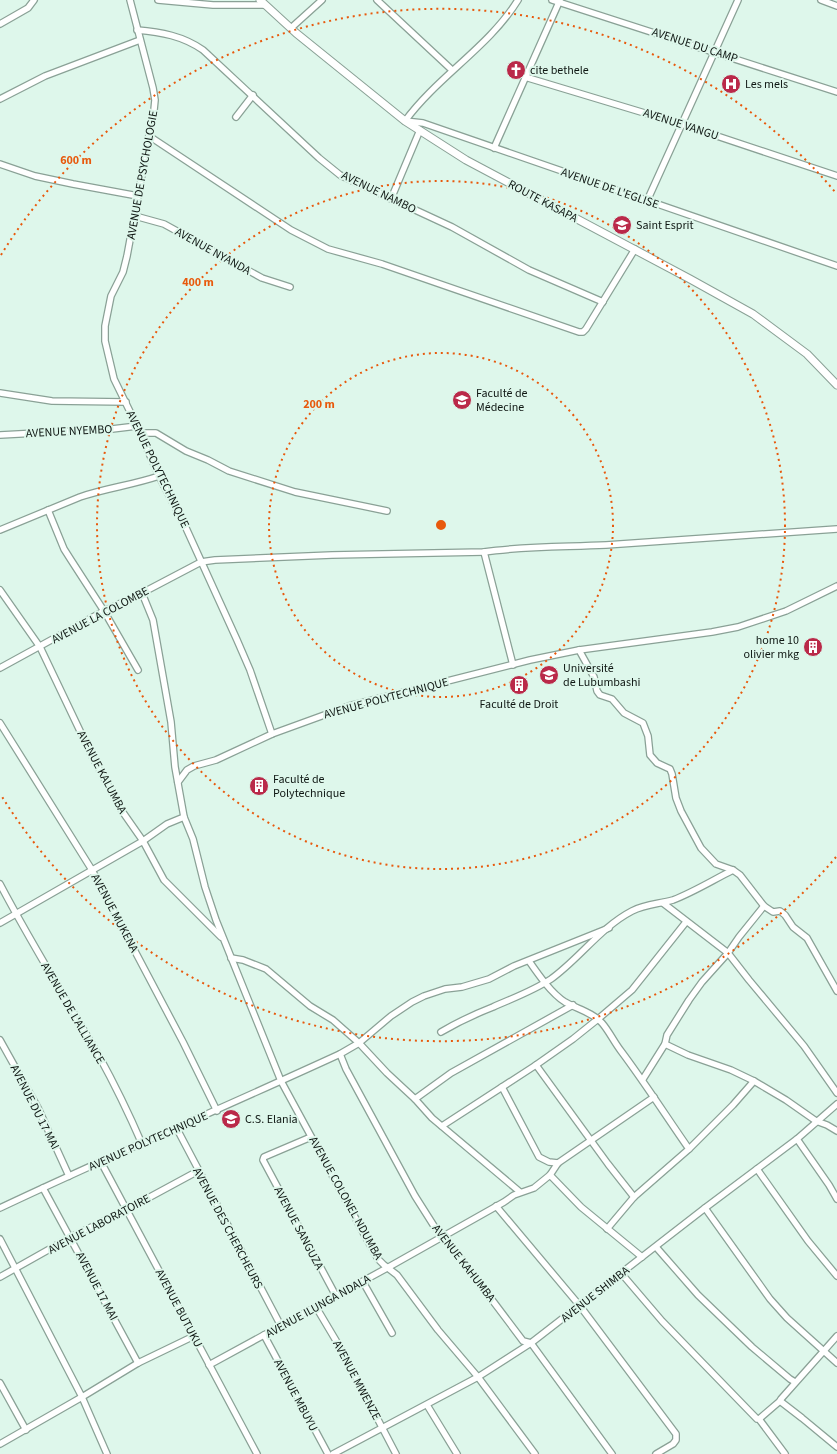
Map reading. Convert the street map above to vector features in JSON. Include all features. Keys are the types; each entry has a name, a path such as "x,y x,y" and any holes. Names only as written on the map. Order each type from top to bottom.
{"main road":[{"name":"ROUTE KASAPA","path":"262,3 405,121 466,160 753,314 807,354 837,385"}],"street":[{"path":"0,24 28,8 34,0"},
{"name":"AVENUE DE PSYCHOLOGIE","path":"127,256 155,100 130,0"},
{"path":"158,0 213,5 262,3"},
{"path":"291,28 322,0"},
{"path":"377,0 452,70"},
{"path":"405,121 418,104 502,23 518,0"},
{"name":"AVENUE DU CAMP","path":"552,0 837,92"},
{"path":"647,201 738,0"},
{"path":"821,0 837,6"},
{"path":"494,148 559,1"},
{"name":"AVENUE NAMBO","path":"137,30 158,32 191,42 203,50 319,158 335,171 452,227 529,270 603,302"},
{"path":"0,99 45,76 140,40"},
{"name":"AVENUE VANGU","path":"525,77 681,124 837,176"},
{"path":"236,116 253,95"},
{"name":"AVENUE DE L'EGLISE","path":"405,121 423,123 837,266"},
{"path":"391,199 420,130"},
{"path":"149,136 291,230 328,249 382,264 579,332 583,332 586,329 634,249"},
{"path":"0,164 35,176 138,196"},
{"name":"AVENUE NYANDA","path":"135,216 164,224 262,278 290,287"},
{"name":"AVENUE POLYTECHNIQUE","path":"127,256 122,272 111,296 107,317 105,337 114,379 126,402 159,476 178,511 237,640 250,670 272,734 343,708 512,665 579,650 712,632 738,627 786,611 837,586"},
{"path":"0,393 52,401 126,402"},
{"name":"AVENUE NYEMBO","path":"0,435 112,429 137,426"},
{"path":"140,433 156,433 186,451 229,470 295,492 387,511"},
{"path":"0,530 93,493 141,482 159,476"},
{"path":"48,510 64,549 104,611 138,670"},
{"path":"201,562 332,555 484,552 507,549 664,541 837,529"},
{"path":"484,552 512,665"},
{"name":"AVENUE LA COLOMBE","path":"0,668 104,611 201,562"},
{"name":"AVENUE KALUMBA","path":"0,590 40,647 95,761 122,811 143,842 164,880 224,939"},
{"name":"AVENUE COLONEL NDUMBA","path":"142,593 153,620 172,722 178,782 184,817 193,839 206,892 230,958 260,1026 281,1080 378,1259 397,1275 438,1330 478,1377 535,1454"},
{"path":"579,650 594,677 597,691 600,695 612,699 624,713 643,723 648,736 650,754 657,763 670,769 676,798 681,811 701,848 716,864 733,870 743,879 764,906 773,912 780,912 785,915 793,927 807,938 837,991"},
{"name":"AVENUE MUKENA","path":"0,722 92,870 183,1042 217,1111"},
{"path":"178,782 187,770 216,760 272,734"},
{"path":"0,923 143,842 167,824 184,817"},
{"path":"441,1032 459,1022 515,998 545,982 559,973 623,916 642,906 662,903 687,894 733,870"},
{"name":"AVENUE DE L'ALLIANCE","path":"0,884 100,1057 124,1103 142,1144"},
{"path":"662,903 728,953 804,1046 837,1093"},
{"path":"643,1079 665,1044 667,1035 688,1000 728,953 764,906"},
{"path":"442,1126 536,1065 598,1019 632,990 686,922"},
{"name":"AVENUE POLYTECHNIQUE","path":"0,1208 340,1054 359,1043 390,1016 424,996 445,989 462,987 489,978 609,928"},
{"path":"230,958 243,960 269,970 310,1006 333,1020 359,1043 387,1073 415,1099 426,1113 520,1192"},
{"path":"529,961 545,982 565,1002 585,1011 598,1019 604,1025 643,1079 689,1149"},
{"path":"415,1099 451,1073 573,1005"},
{"name":"AVENUE DU 17 MAI","path":"0,1040 38,1108 69,1176"},
{"path":"665,1044 731,1070 754,1081 786,1100 816,1121 837,1131"},
{"name":"AVENUE KAHUMBA","path":"340,1054 346,1069 415,1196 434,1226 444,1236 523,1341 531,1343 612,1454"},
{"path":"536,1065 590,1140 634,1196"},
{"path":"607,1228 634,1196 689,1149 733,1105 754,1081"},
{"path":"502,1087 539,1157 549,1162 558,1163 654,1097"},
{"name":"AVENUE SHIMBA","path":"333,1454 478,1377 531,1343 705,1208 797,1139 837,1104"},
{"name":"AVENUE DES CHERCHEURS","path":"177,1129 281,1326"},
{"name":"AVENUE SANGUZA","path":"311,1137 264,1157 262,1160 336,1296"},
{"path":"797,1139 829,1184 837,1199"},
{"name":"AVENUE BUTUKU","path":"101,1162 258,1454"},
{"name":"AVENUE ILUNGA NDALA","path":"209,1365 363,1282 520,1192 534,1188 550,1175 558,1163"},
{"path":"757,1169 808,1240 837,1276"},
{"name":"AVENUE LABORATOIRE","path":"0,1278 71,1237 126,1210 198,1171"},
{"path":"550,1175 581,1207 642,1257"},
{"name":"AVENUE 17 MAI","path":"43,1188 71,1237 138,1363"},
{"path":"496,1206 580,1306 676,1434 676,1440 673,1444 656,1454"},
{"path":"705,1208 770,1299 787,1318 837,1363"},
{"path":"0,1239 82,1397 107,1454"},
{"path":"656,1247 682,1278 708,1305 752,1347 790,1379 796,1382"},
{"path":"621,1273 668,1327 757,1418 760,1419 785,1454"},
{"path":"363,1282 392,1333"},
{"name":"AVENUE MWENZE","path":"316,1307 341,1349 396,1454"},
{"name":"AVENUE MBUYU","path":"264,1335 328,1454"},
{"path":"0,1444 138,1363 194,1336"},
{"path":"760,1419 780,1401 837,1336"},
{"path":"0,1383 26,1430"},
{"path":"780,1401 837,1447"},
{"path":"427,1405 457,1454"}],"place":[{"name":"cite bethele","path":"516,70"},
{"name":"Les mels","path":"731,84"},
{"name":"Saint Esprit","path":"622,225"},
{"name":"Faculté de Médecine","path":"462,400"},
{"name":"home 10 olivier mkg","path":"813,647"},
{"name":"Université de Lubumbashi","path":"549,675"},
{"name":"Faculté de Droit","path":"519,685"},
{"name":"Faculté de Polytechnique","path":"259,786"},
{"name":"C.S. Elania","path":"231,1119"}]}
